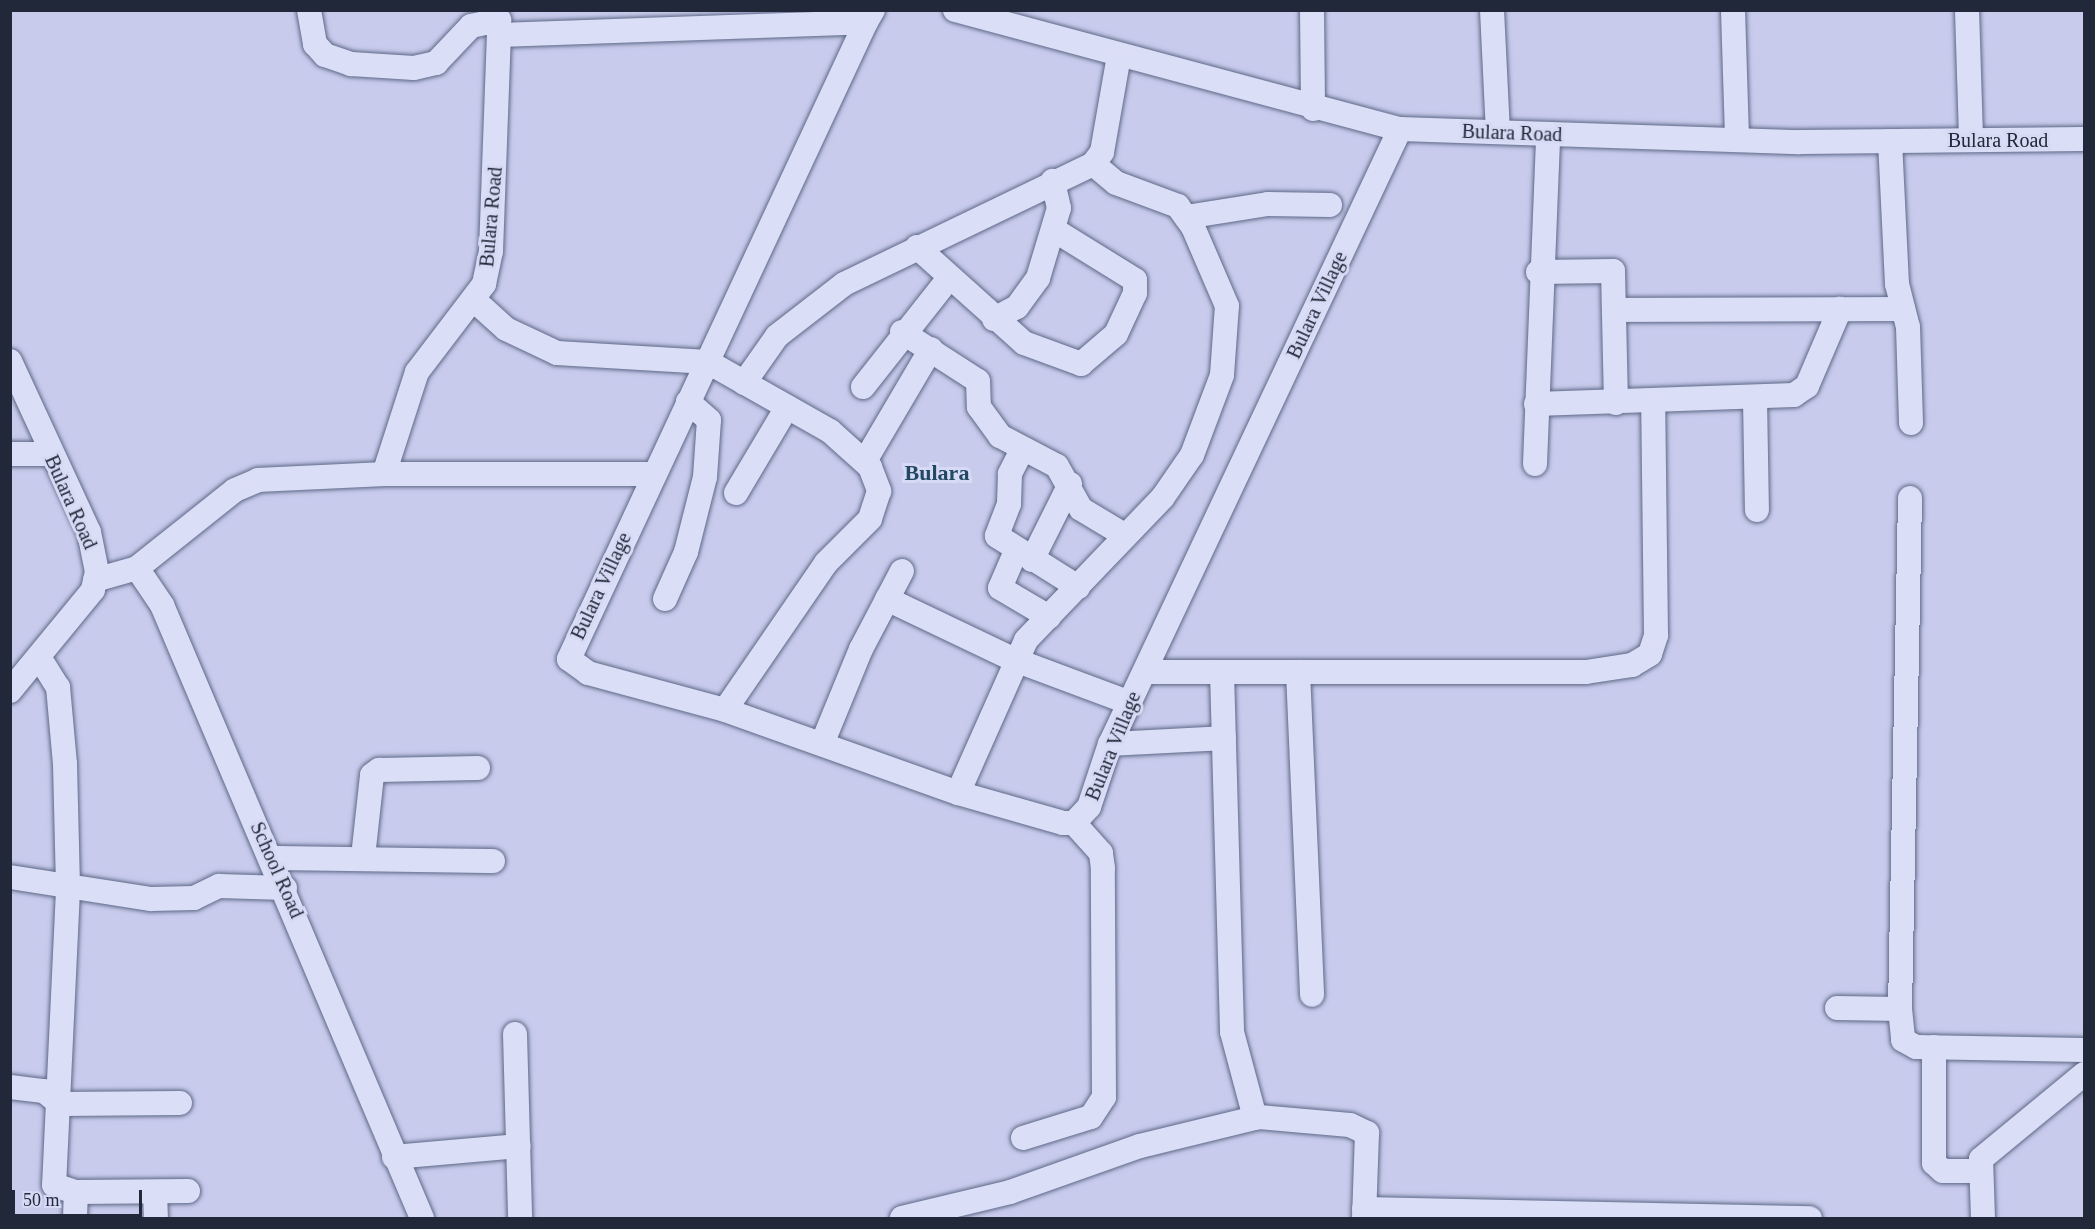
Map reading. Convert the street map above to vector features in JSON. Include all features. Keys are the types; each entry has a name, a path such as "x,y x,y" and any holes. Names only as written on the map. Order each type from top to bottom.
{"street":[{"path":"10,691 39,657 95,580 136,568 235,490 258,480 384,474 652,474 708,362 870,16 499,22 471,26 436,63 404,67 351,64 325,55 315,44 309,10"},
{"name":"Bulara Road","path":"955,10 989,15 1119,56 1313,109 1400,129 1737,140 2085,140"},
{"path":"1312,10 1313,109"},
{"path":"1492,10 1498,132"},
{"path":"1733,10 1737,140"},
{"path":"1967,10 1971,140"},
{"name":"Bulara Road","path":"384,474 417,372 474,300 491,251 499,22"},
{"path":"744,383 777,336 803,311 917,247 1093,164 1102,152 1119,56"},
{"name":"Bulara Village","path":"652,474 569,659 588,673 725,710 958,793 1074,823 1089,807 1110,744 1400,129"},
{"path":"1535,464 1538,272 1548,134"},
{"path":"1890,141 1897,285 1903,309 1911,423"},
{"path":"958,793 1015,660 1048,617 1126,536 1192,455 1222,375 1227,306 1186,217 1165,199 1116,183 1093,164"},
{"path":"994,319 1027,297 1054,230 1059,208 1053,181"},
{"path":"1186,217 1268,204 1330,205"},
{"path":"917,247 994,319 1024,343 1081,364 1116,334 1135,293 1135,280 1054,230"},
{"path":"1538,272 1613,271 1616,310 1616,403"},
{"path":"863,387 903,332 949,278"},
{"path":"474,300 506,329 557,353 708,362 857,450 866,461 879,491 870,519 826,563 725,710"},
{"path":"1536,404 1755,399 1794,394 1807,386 1840,309"},
{"path":"1616,310 1903,309"},
{"path":"903,332 978,381 984,419 1022,450 1057,466 1089,517 1126,536"},
{"path":"866,461 931,349"},
{"name":"Bulara Road","path":"10,361 49,454 89,532 95,580"},
{"path":"1755,399 1757,510"},
{"path":"665,599 686,552 705,477 709,420 688,402"},
{"path":"1145,672 1586,672 1632,665 1650,654 1656,635 1653,402"},
{"path":"736,493 787,407"},
{"path":"1022,450 1010,474 1009,504 997,536 1024,556 1078,587"},
{"path":"10,454 49,454"},
{"path":"1048,617 1000,588 1024,556 1070,484"},
{"path":"1910,498 1900,1009 1904,1040 1916,1047 2085,1050"},
{"name":"School Road","path":"136,568 162,605 285,888 394,1157 422,1218"},
{"path":"822,744 887,599 902,571"},
{"path":"887,599 1015,660 1130,703"},
{"path":"39,657 60,699 68,885 56,1103 54,1185 76,1192 188,1191"},
{"path":"1222,672 1232,1032 1254,1118"},
{"path":"1298,672 1311,995"},
{"path":"1110,744 1224,738"},
{"path":"363,857 372,775 379,770 478,768"},
{"path":"1023,1138 1091,1117 1104,1098 1103,868 1101,853 1074,823"},
{"path":"272,858 363,857 493,861"},
{"path":"10,877 68,885 86,893 173,900 194,898 219,886 285,888"},
{"path":"1837,1008 1900,1009"},
{"path":"514,1034 520,1218"},
{"path":"1934,1047 1934,1163 1943,1171 1978,1172"},
{"path":"1973,1218 1983,1218 1978,1172 1990,1148 2085,1074"},
{"path":"10,1087 44,1091 56,1103 180,1103"},
{"path":"902,1218 1010,1192 1140,1146 1254,1118 1360,1128 1368,1141 1364,1214 1810,1218"},
{"path":"394,1157 519,1146"},
{"path":"75,1218 76,1192"},
{"path":"155,1192 156,1218"}],"district":[{"name":"Bulara","path":"937,473"}]}
